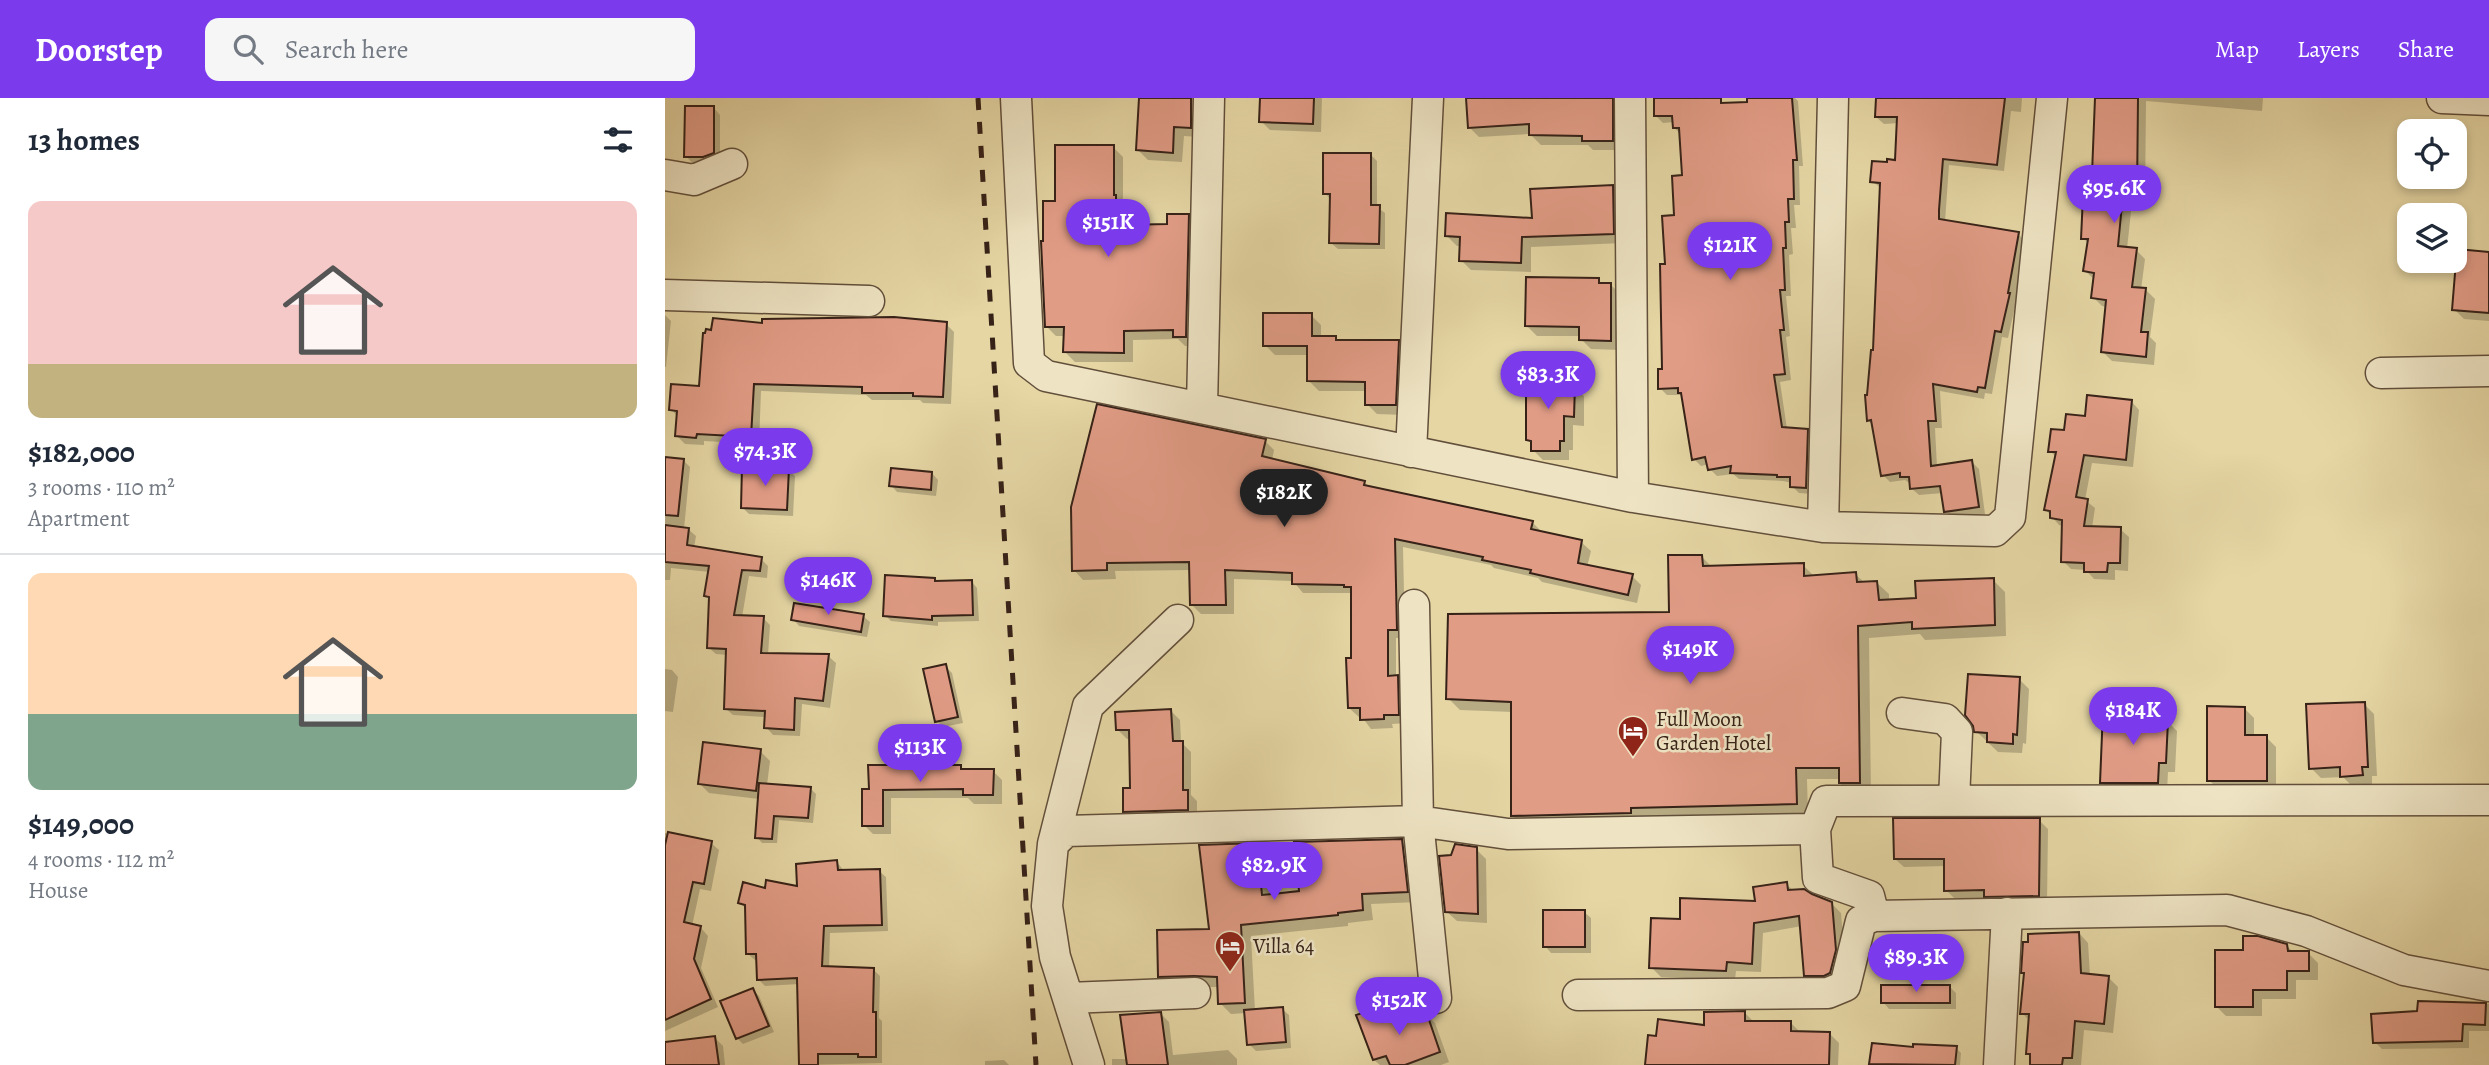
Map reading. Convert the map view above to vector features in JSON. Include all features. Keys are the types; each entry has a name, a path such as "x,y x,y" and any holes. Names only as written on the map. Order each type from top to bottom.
{"street":[{"path":"1016,98 1029,363 1046,376 1633,496 1823,527 1995,531 2010,517 2052,98"},
{"path":"1202,407 1209,98"},
{"path":"1411,452 1428,98"},
{"path":"1630,98 1633,496"},
{"path":"1823,527 1833,98"},
{"path":"2442,98 2489,100"},
{"path":"665,174 694,180 732,164"},
{"path":"665,295 869,301"},
{"path":"2381,373 2489,371"},
{"path":"1414,605 1418,821 1436,998"},
{"path":"1089,1065 1055,957 1047,906 1053,844 1089,706 1178,620"},
{"path":"1902,713 1945,719 1958,732 1954,800"},
{"path":"1874,916 1869,896 1818,878 1815,829 1826,801 2489,800"},
{"path":"1053,844 1066,831 1418,821 1508,834 1815,829"},
{"path":"1578,995 1828,993 1845,986 1861,921 1874,916 2227,910 2306,931 2403,970 2489,986"},
{"path":"1999,1065 2007,913"},
{"path":"1068,998 1195,993"}],"building":[{"path":"1139,98 1191,98 1191,128 1174,127 1173,153 1136,150"},
{"path":"1260,98 1314,98 1313,124 1259,122"},
{"path":"1466,98 1613,98 1613,141 1582,141 1582,136 1529,135 1529,124 1468,128"},
{"path":"1654,98 1721,98 1721,103 1747,102 1747,98 1792,98 1797,160 1793,160 1794,199 1788,199 1789,222 1785,222 1785,290 1780,290 1784,330 1780,330 1785,374 1774,375 1782,427 1808,429 1806,488 1790,487 1790,477 1730,473 1731,466 1708,470 1705,457 1692,460 1681,393 1678,393 1678,388 1658,389 1658,369 1662,369 1660,264 1665,264 1662,216 1674,215 1672,176 1682,175 1679,128 1673,128 1672,116 1654,116"},
{"path":"1876,98 2005,98 1997,165 1943,159 1939,210 1939,219 2019,232 2010,293 2001,332 1995,331 1985,388 1978,387 1977,392 1933,384 1936,421 1928,421 1931,466 1972,460 1979,507 1944,512 1940,486 1910,489 1909,477 1900,477 1900,473 1881,476 1871,420 1867,421 1865,395 1873,350 1880,183 1870,182 1872,161 1895,160 1897,117 1875,117"},
{"path":"2095,98 2138,98 2137,194 2123,194 2118,246 2137,248 2132,287 2146,288 2141,332 2148,332 2146,357 2101,352 2106,300 2091,298 2094,273 2083,271 2088,239 2081,239 2084,174 2092,174"},
{"path":"685,106 714,106 714,153 703,157 684,157"},
{"path":"1055,145 1114,145 1114,195 1116,201 1121,201 1122,225 1167,224 1167,214 1189,214 1186,337 1173,337 1173,330 1124,331 1124,353 1063,352 1064,327 1045,327 1041,241 1043,201 1055,201"},
{"path":"1323,153 1371,153 1371,205 1380,205 1379,244 1329,243 1330,194 1323,194"},
{"path":"1613,185 1614,234 1522,237 1521,263 1459,261 1460,237 1445,236 1446,213 1532,218 1530,189"},
{"path":"2467,250 2489,252 2489,313 2452,310 2455,273 2467,273"},
{"path":"1526,277 1599,278 1599,283 1611,283 1611,341 1579,340 1579,327 1525,326"},
{"path":"1263,313 1312,313 1312,336 1336,336 1336,340 1399,340 1396,405 1365,405 1365,382 1307,381 1307,346 1263,346"},
{"path":"894,317 947,322 943,397 913,396 913,393 862,393 862,387 754,384 751,437 697,434 696,438 675,436 677,411 669,410 671,384 699,386 703,333 706,329 711,330 713,318 762,323 762,319"},
{"path":"1526,376 1565,376 1564,385 1575,385 1574,417 1564,416 1564,441 1560,441 1560,451 1531,451 1531,441 1526,440"},
{"path":"2087,395 2132,400 2126,460 2084,455 2076,497 2088,499 2084,526 2121,527 2120,563 2108,563 2107,572 2084,572 2084,563 2061,562 2062,520 2050,518 2050,511 2044,510 2056,452 2048,452 2051,429 2064,430 2066,414 2085,416"},
{"path":"1097,404 1266,439 1262,456 1365,481 1364,485 1533,521 1531,529 1582,540 1578,563 1633,574 1628,595 1530,573 1531,570 1482,560 1483,557 1395,539 1397,630 1388,630 1388,676 1398,675 1399,715 1360,720 1360,708 1348,708 1346,658 1351,658 1351,587 1292,584 1292,573 1225,570 1226,605 1190,605 1189,562 1107,563 1107,570 1072,571 1071,507"},
{"path":"665,457 684,459 678,516 665,515"},
{"path":"742,466 789,468 787,510 741,508"},
{"path":"891,468 932,472 931,490 889,486"},
{"path":"665,525 689,528 687,545 762,557 760,571 742,570 734,615 764,616 761,653 829,654 823,701 795,698 794,730 764,728 765,711 724,709 726,649 707,648 709,597 704,596 709,566 665,562"},
{"name":"Full Moon Garden Hotel","path":"1668,555 1702,555 1703,566 1804,563 1804,576 1856,572 1857,582 1877,581 1879,600 1916,598 1915,581 1994,578 1995,625 1912,629 1912,622 1858,626 1860,783 1839,783 1839,768 1796,768 1797,804 1631,808 1631,813 1511,816 1511,702 1446,699 1448,614 1669,612"},
{"path":"885,575 935,578 935,581 972,580 973,615 932,616 932,620 883,616"},
{"path":"794,603 864,614 861,632 791,620"},
{"path":"946,664 958,717 935,722 923,669"},
{"path":"1968,674 2020,677 2017,735 2013,734 2013,744 1987,742 1987,733 1974,732 1965,715"},
{"path":"2365,702 2368,767 2362,767 2363,775 2340,777 2340,767 2309,769 2306,704"},
{"path":"2207,706 2245,707 2245,735 2267,735 2267,781 2207,781"},
{"path":"1171,709 1173,741 1183,741 1183,790 1188,790 1188,810 1123,812 1123,788 1130,788 1129,730 1116,730 1115,712"},
{"path":"2103,710 2161,713 2161,719 2168,720 2166,763 2159,763 2158,783 2100,783"},
{"path":"703,742 761,749 756,791 698,784"},
{"path":"868,765 961,765 961,769 994,769 993,795 963,795 963,789 883,790 883,826 862,826 862,789 869,789"},
{"path":"759,783 811,787 808,818 774,816 772,839 755,838"},
{"path":"1893,818 2040,818 2039,896 1984,897 1984,890 1944,891 1944,859 1894,859"},
{"path":"668,832 712,841 704,884 693,882 684,922 701,926 694,959 711,999 665,1020 665,845"},
{"path":"1402,839 1408,892 1362,894 1363,910 1338,915 1241,925 1245,1003 1218,1004 1217,977 1158,977 1157,930 1209,929 1199,845 1257,843 1262,895 1299,891 1294,842"},
{"path":"1455,844 1477,847 1478,914 1445,912 1439,856 1451,855"},
{"path":"837,860 838,870 880,869 882,925 824,926 822,966 874,968 876,1057 818,1054 818,1065 799,1065 797,978 757,980 756,954 746,954 745,905 738,903 743,882 765,888 766,880 797,886 796,864"},
{"path":"1787,882 1788,890 1804,889 1832,902 1836,950 1830,973 1824,976 1804,976 1799,916 1754,923 1752,964 1727,962 1726,971 1649,968 1651,918 1680,919 1680,898 1755,901 1753,887"},
{"path":"1543,910 1585,910 1585,947 1543,947"},
{"path":"2079,932 2081,973 2109,976 2104,1024 2075,1021 2072,1058 2063,1058 2062,1065 2030,1065 2030,1054 2026,1054 2029,1014 2020,1014 2024,973 2021,973 2023,942 2028,942 2028,934"},
{"path":"2243,936 2258,936 2287,944 2288,951 2309,951 2309,971 2287,971 2287,990 2253,990 2253,1007 2215,1007 2215,950 2243,950"},
{"path":"1881,985 1950,985 1950,1003 1881,1003"},
{"path":"753,988 769,1026 736,1039 720,1001"},
{"path":"2418,1001 2486,1003 2485,1025 2463,1024 2462,1041 2373,1043 2371,1014 2417,1011"},
{"path":"1283,1007 1286,1042 1247,1045 1244,1010"},
{"path":"1377,1008 1383,1022 1422,1008 1426,1011 1440,1052 1405,1065 1390,1065 1386,1056 1373,1060 1356,1015"},
{"path":"1745,1011 1745,1021 1791,1021 1791,1031 1830,1032 1829,1065 1645,1065 1648,1035 1656,1036 1658,1019 1704,1025 1704,1012"},
{"path":"1161,1012 1168,1065 1127,1065 1120,1015"},
{"path":"715,1036 719,1065 665,1065 665,1042"},
{"path":"1872,1043 1913,1047 1913,1044 1957,1046 1955,1065 1869,1064"}],"railway":[{"path":"978,98 1036,1065"}],"place":[{"name":"Full Moon Garden Hotel","path":"1633,758"},
{"name":"Villa 64","path":"1230,973"}]}
